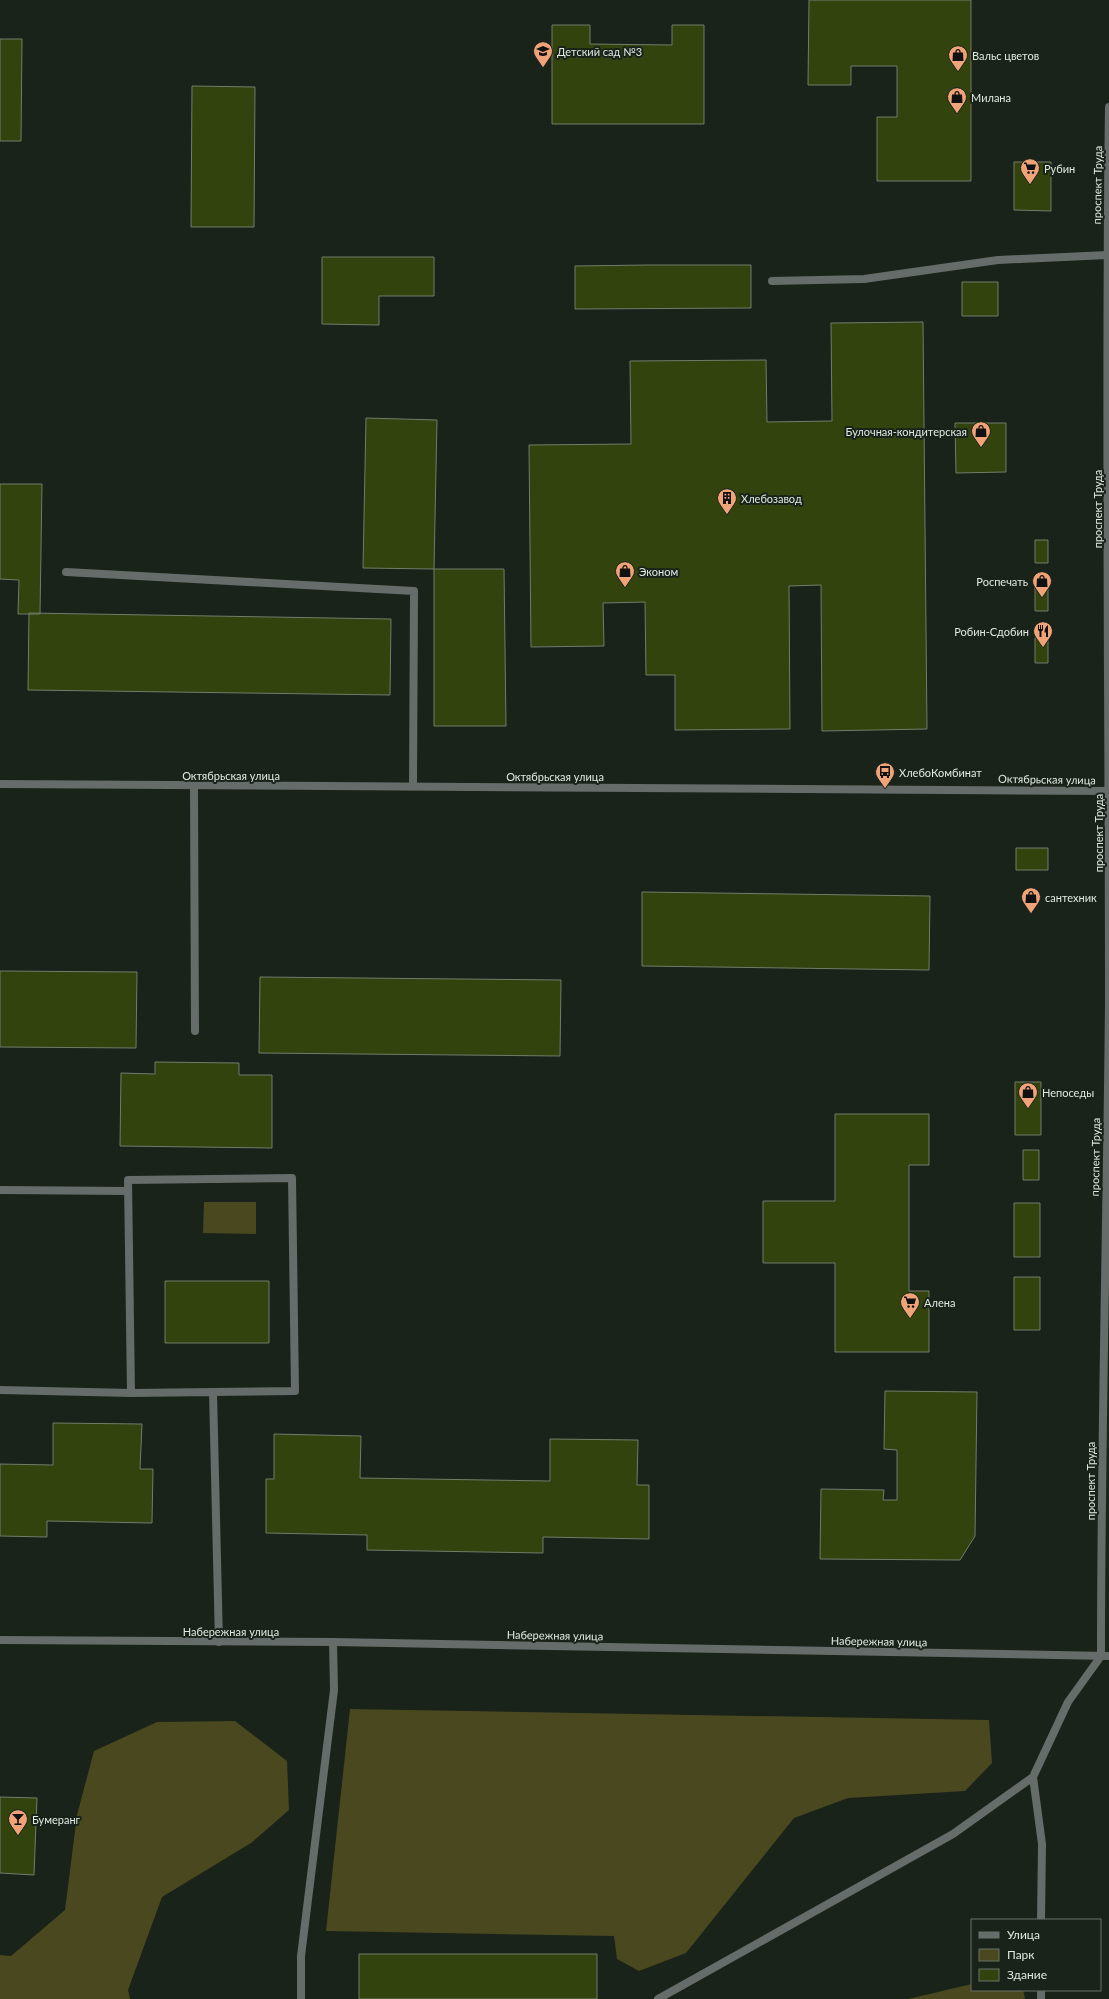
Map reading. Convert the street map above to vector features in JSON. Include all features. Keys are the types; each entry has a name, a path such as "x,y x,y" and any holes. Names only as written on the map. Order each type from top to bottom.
{"street":[{"name":"проспект Труда","path":"1105,1656 1101,1463 1109,1003 1107,255 1109,107"},
{"path":"772,281 864,279 998,260 1107,255"},
{"path":"66,572 414,591 413,786"},
{"name":"Октябрьская улица","path":"0,784 1109,791"},
{"path":"194,786 195,1031"},
{"path":"0,1390 131,1393 295,1390 292,1178 128,1180 131,1393"},
{"path":"0,1190 128,1191"},
{"path":"212,1392 219,1642"},
{"name":"Набережная улица","path":"0,1640 334,1642 1105,1656"},
{"path":"301,1999 301,1956 334,1690 334,1642"},
{"path":"658,1999 952,1834 1033,1777 1068,1702 1105,1656"},
{"path":"1033,1777 1042,1844 1041,1919"}],"green space":[{"path":"204,1202 256,1202 256,1234 203,1233"},
{"path":"350,1709 989,1720 992,1763 965,1791 848,1798 794,1818 686,1953 639,1971 617,1959 614,1936 326,1931"},
{"path":"235,1721 287,1761 289,1810 251,1843 162,1897 128,1990 130,1999 0,1999 0,1955 11,1956 65,1910 77,1815 94,1751 157,1722"},
{"path":"971,1984 971,1991 1023,1991 1025,1998 1023,1999 908,1999"}],"building":[{"path":"809,0 971,0 971,181 877,181 877,117 897,117 897,66 851,66 851,85 808,85"},
{"path":"552,25 590,25 590,44 672,45 672,25 704,25 704,124 552,124"},
{"path":"0,39 22,39 21,141 0,141"},
{"path":"192,86 255,87 254,227 191,227"},
{"path":"1014,162 1051,162 1051,211 1014,210"},
{"path":"322,257 434,257 434,296 379,296 379,325 322,324"},
{"path":"751,265 751,308 575,309 575,266"},
{"path":"962,282 998,282 998,316 962,316"},
{"name":"Хлебозавод","path":"923,322 927,729 822,731 821,585 789,586 790,729 675,730 675,675 646,675 645,602 603,603 604,646 531,647 529,445 631,444 630,361 766,360 767,422 832,421 831,323"},
{"path":"366,418 437,420 434,569 363,568"},
{"name":"Булочная-кондитерская","path":"955,423 1006,423 1006,472 956,473"},
{"path":"0,484 42,484 40,614 18,614 19,580 0,579"},
{"path":"1035,540 1048,540 1048,563 1035,563"},
{"path":"434,569 504,569 506,726 434,726"},
{"name":"Роспечать","path":"1035,586 1048,586 1048,611 1035,611"},
{"path":"29,613 391,619 390,695 28,690"},
{"path":"1035,638 1048,638 1048,663 1035,663"},
{"path":"1016,848 1048,848 1048,870 1016,870"},
{"path":"642,892 930,896 929,970 642,966"},
{"path":"0,971 137,972 136,1048 0,1047"},
{"path":"260,977 561,980 560,1056 259,1053"},
{"path":"155,1062 239,1063 239,1075 272,1075 272,1148 120,1146 121,1073 155,1074"},
{"name":"Непоседы","path":"1015,1082 1041,1082 1041,1135 1015,1135"},
{"path":"835,1114 929,1114 929,1165 909,1165 909,1291 929,1291 929,1352 835,1352 835,1263 763,1263 763,1201 835,1201"},
{"path":"1023,1150 1039,1150 1039,1180 1023,1180"},
{"path":"1014,1203 1040,1203 1040,1257 1014,1257"},
{"path":"1014,1277 1040,1277 1040,1330 1014,1330"},
{"path":"165,1281 269,1281 269,1343 165,1343"},
{"path":"885,1391 977,1392 975,1536 960,1560 820,1559 821,1489 884,1490 883,1500 897,1500 897,1450 884,1449"},
{"path":"53,1423 142,1424 140,1469 153,1469 152,1523 47,1521 47,1537 0,1536 0,1464 53,1465"},
{"path":"274,1434 361,1436 360,1478 550,1481 550,1439 638,1440 637,1485 649,1485 649,1539 543,1537 543,1553 367,1550 367,1535 266,1533 266,1479 274,1479"},
{"name":"Бумеранг","path":"0,1797 37,1798 34,1875 0,1873"},
{"path":"359,1954 597,1954 597,1999 359,1999"}],"place":[{"name":"Детский сад №3","path":"543,68"},
{"name":"Вальс цветов","path":"958,72"},
{"name":"Милана","path":"957,114"},
{"name":"Рубин","path":"1030,185"},
{"name":"Булочная-кондитерская","path":"981,448"},
{"name":"Хлебозавод","path":"727,515"},
{"name":"Эконом","path":"625,588"},
{"name":"Роспечать","path":"1042,598"},
{"name":"Робин-Сдобин","path":"1043,648"},
{"name":"ХлебоКомбинат","path":"885,789"},
{"name":"сантехник","path":"1031,914"},
{"name":"Непоседы","path":"1028,1109"},
{"name":"Алена","path":"910,1319"},
{"name":"Бумеранг","path":"18,1836"}]}
